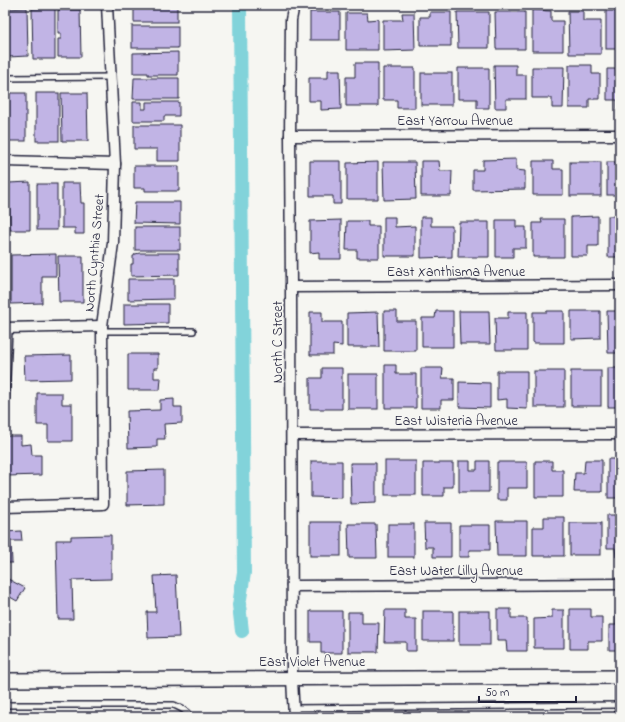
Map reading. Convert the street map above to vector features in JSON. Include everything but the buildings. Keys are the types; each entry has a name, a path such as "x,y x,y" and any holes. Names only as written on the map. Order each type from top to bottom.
{"street":[{"name":"North Cynthia Street","path":"5,507 103,504 102,329 113,243 115,164 107,5"},
{"name":"North C Street","path":"294,5 291,20 290,136 292,678 294,712"},
{"name":"East Yarrow Avenue","path":"290,136 620,135"},
{"path":"5,161 115,164"},
{"name":"East Xanthisma Avenue","path":"291,287 620,285"},
{"path":"7,328 102,329"},
{"name":"East Wisteria Avenue","path":"292,435 620,434"},
{"name":"East Water Lilly Avenue","path":"292,586 620,584"},
{"name":"East Violet Avenue","path":"5,680 619,677"}],"lane":[{"path":"5,78 111,77"},
{"path":"5,401 7,328"},
{"path":"102,329 193,331"},
{"path":"618,717 619,677"},
{"path":"5,705 174,705 183,708 190,717"},
{"path":"294,712 618,705"}],"waterway":[{"path":"240,5 244,573 239,605 242,631"}]}
